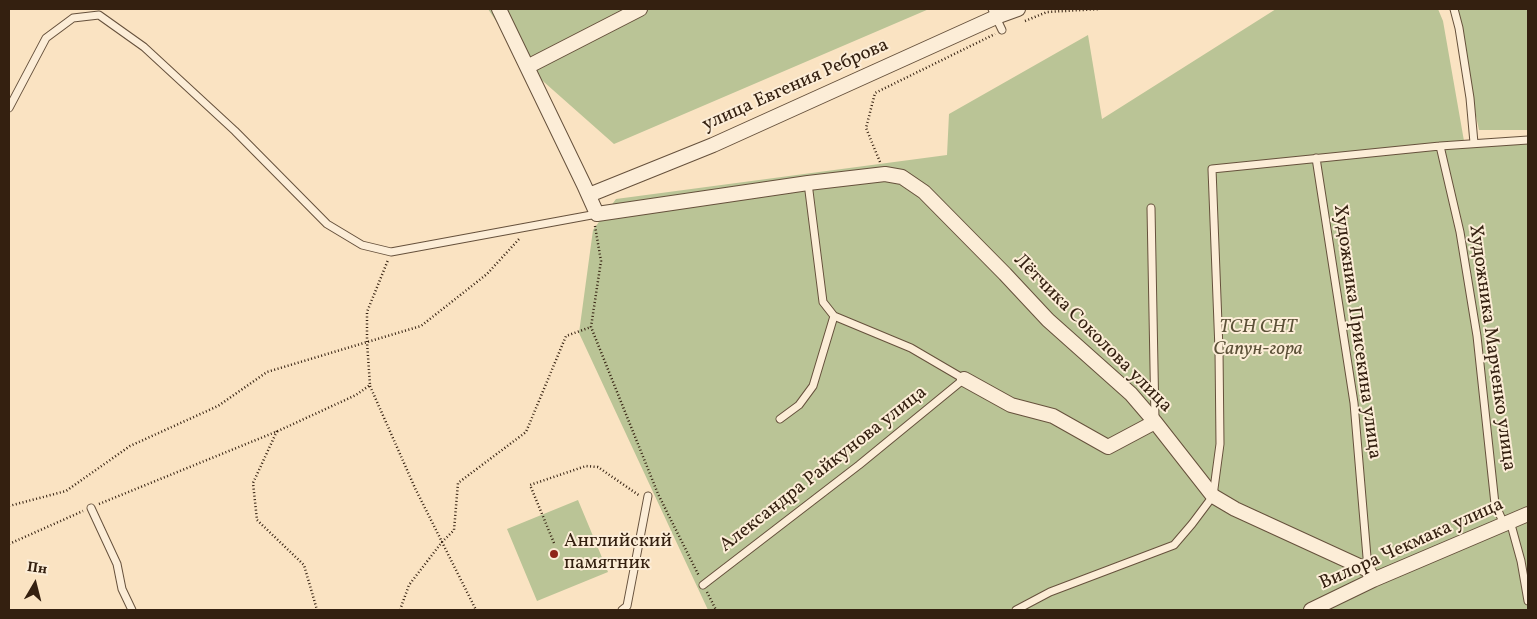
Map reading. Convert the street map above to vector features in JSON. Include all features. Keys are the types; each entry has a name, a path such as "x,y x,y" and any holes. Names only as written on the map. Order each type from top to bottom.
{"street":[{"path":"499,9 597,214 808,183 885,174"},
{"path":"528,67 640,9"},
{"name":"улица Евгения Реброва","path":"589,195 713,144 994,13 1018,9"},
{"name":"Лётчика Соколова улица","path":"885,174 902,177 924,192 1006,274 1048,320 1131,394 1213,496 1235,509 1371,575"},
{"path":"964,379 1011,405 1053,416 1108,447 1155,422"},
{"name":"Вилора Чекмака улица","path":"1311,610 1371,575 1528,514"}],"lane":[{"path":"70,9 73,18"},
{"path":"1454,9 1459,28 1470,98 1474,143"},
{"path":"994,13 1002,30"},
{"path":"9,108 46,38 73,18 98,15 144,47 235,131 327,224 362,245 391,252 597,214"},
{"path":"1016,610 1050,592 1174,545 1213,496 1220,444 1219,350 1212,169 1440,146 1528,140"},
{"name":"Художника Марченко улица","path":"1440,146 1460,232 1477,336 1496,504 1507,523 1521,561 1528,601"},
{"name":"Художника Присекина улица","path":"1316,158 1354,403 1371,575"},
{"path":"808,183 823,302 834,316 911,348 964,379"},
{"path":"1151,208 1155,422"},
{"path":"780,419 799,405 813,386 834,316"},
{"name":"Александра Райкунова улица","path":"703,585 859,465 964,379"},
{"path":"622,610 628,606 648,496"},
{"path":"91,508 117,564 122,589 132,610"}],"path":[{"path":"885,174 866,128 875,94 1002,30 1047,12 1100,9"},
{"path":"597,214 595,227 601,261 590,327 658,494 716,610"},
{"path":"9,506 66,491 130,446 218,406 267,372 421,326 487,274 531,226"},
{"path":"391,252 367,312 370,385 415,488 476,610"},
{"path":"400,610 409,584 442,542 454,530 458,483 526,432 566,336 590,327"},
{"path":"9,544 278,431 356,395 370,385"},
{"path":"278,431 253,482 258,520 304,565 317,610"},
{"path":"554,543 530,485 586,466 598,467 642,497 658,494"}],"green space":[{"path":"488,9 929,9 614,144 527,67"},
{"name":"ТСН СНТ Сапун-гора","path":"1276,9 1438,9 1443,21 1464,141 1528,141 1528,610 708,610 579,333 593,230 616,199 947,155 949,114 1088,35 1102,119"},
{"path":"1452,9 1528,9 1528,130 1479,130"},
{"path":"578,500 608,572 537,601 507,529"}],"place":[{"name":"Английский памятник","path":"554,554"}]}
